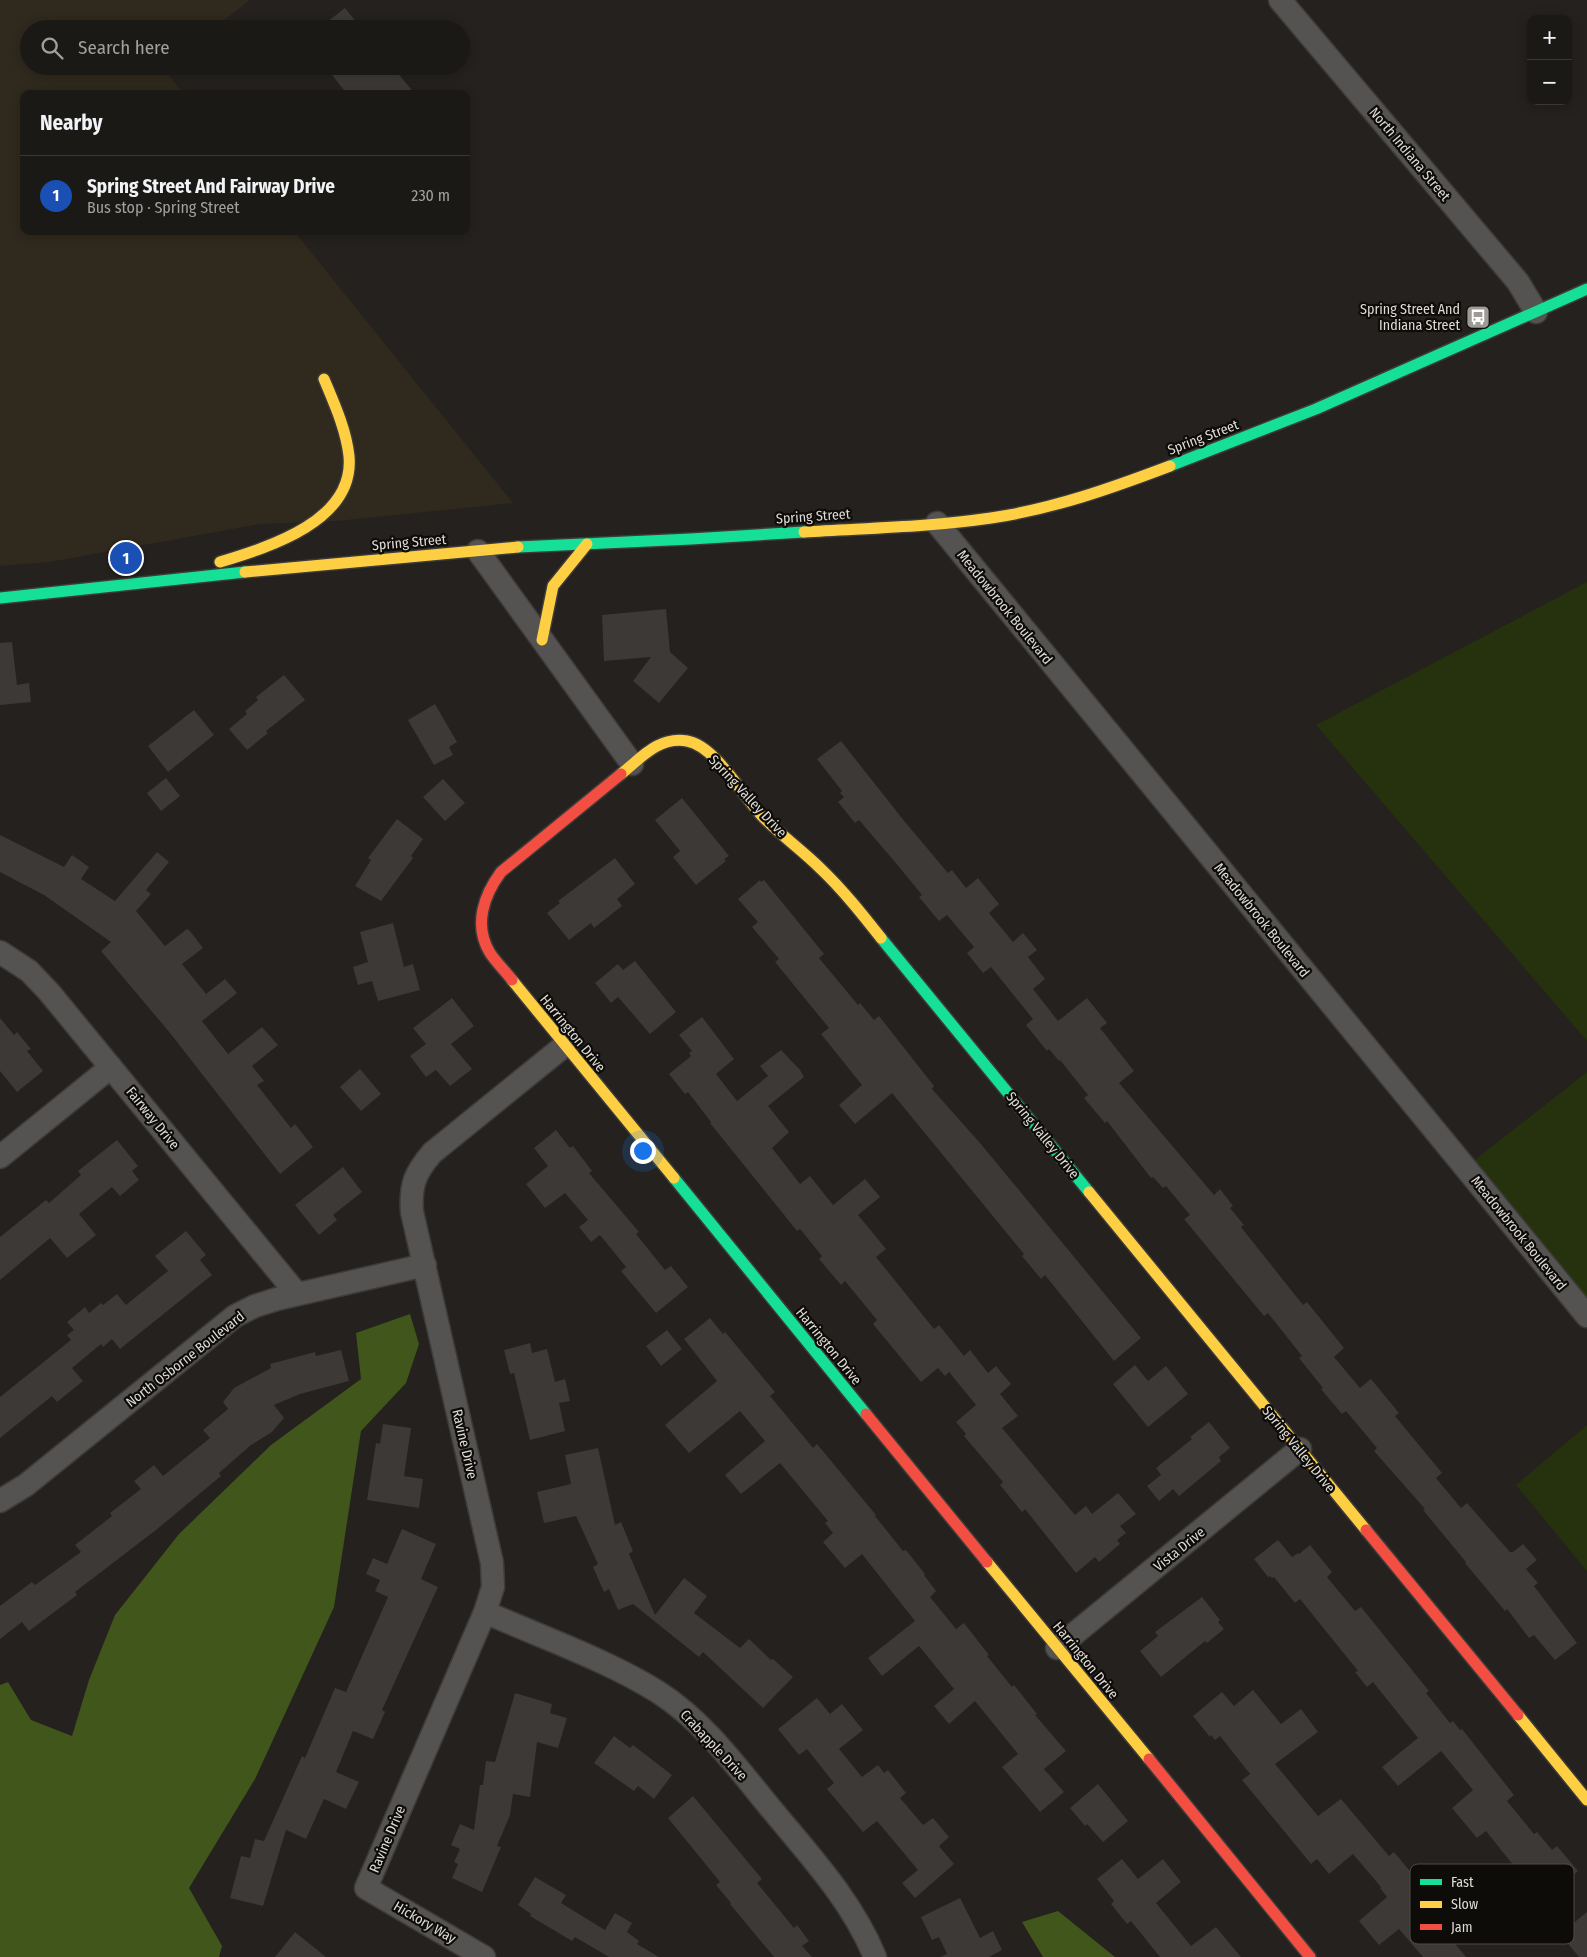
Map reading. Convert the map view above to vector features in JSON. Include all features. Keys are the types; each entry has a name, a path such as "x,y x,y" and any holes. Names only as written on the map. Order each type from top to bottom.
{"street":[{"name":"North Indiana Street","path":"1280,0 1518,282 1536,312"},
{"name":"Spring Street","path":"0,598 168,578 509,547 691,539 937,524 991,518 1052,506 1115,487 1316,410 1587,289"},
{"path":"168,578 257,551 297,534 338,500 348,480 349,460 342,422 324,379"},
{"name":"Meadowbrook Boulevard","path":"937,524 1587,1316"},
{"path":"542,640 553,586 587,544"},
{"path":"478,551 632,764"},
{"name":"Spring Valley Drive","path":"632,764 657,745 671,740 686,740 700,746 711,755 751,804 832,879 1587,1800"},
{"name":"Harrington Drive","path":"632,764 500,872 490,886 483,902 480,919 483,936 489,952 1310,1957"},
{"name":"Fairway Drive","path":"0,952 29,971 49,992 297,1294"},
{"name":"Ravine Drive","path":"366,1888 486,1612 492,1587 492,1563 412,1212 411,1197 414,1182 420,1167 432,1153 564,1046"},
{"path":"0,1157 111,1067"},
{"name":"North Osborne Boulevard","path":"0,1501 26,1485 235,1316 255,1306 297,1294 425,1265"},
{"name":"Vista Drive","path":"1057,1648 1300,1450"},
{"name":"Crabapple Drive","path":"486,1612 637,1680 680,1708 725,1752 830,1880 858,1923 875,1957"},
{"name":"Hickory Way","path":"366,1888 484,1957"}],"shaded area":[{"path":"0,0 250,0 224,20 20,20 20,75 169,75 181,90 20,90 20,235 297,235 513,503 337,521 260,524 50,562 0,566"}],"green space":[{"path":"1587,582 1587,1041 1316,725"},
{"path":"1587,1072 1587,1303 1471,1163"},
{"path":"410,1314 419,1344 406,1383 361,1431 334,1607 255,1779 189,1888 222,1946 219,1957 0,1957 0,1685 8,1682 31,1720 72,1736 89,1680 115,1615 179,1534 271,1445 361,1379 356,1333"},
{"path":"1587,1425 1587,1571 1516,1485"},
{"path":"1058,1911 1115,1957 1043,1957 1022,1922"}],"building":[{"path":"345,8 355,20 330,20"},
{"path":"332,75 399,75 412,90 344,90"},
{"path":"666,609 670,652 688,668 659,703 633,681 651,657 604,661 602,615"},
{"path":"12,642 17,685 29,683 31,702 0,705 0,643"},
{"path":"284,675 305,700 266,731 268,733 247,750 229,729 247,714 245,711 258,700 256,697"},
{"path":"435,704 457,742 449,747 453,755 434,765 408,720"},
{"path":"194,710 214,735 168,772 148,746"},
{"path":"841,741 948,873 952,870 966,888 978,878 999,904 989,913 1013,942 1023,933 1037,950 1028,957 1045,979 1033,989 1058,1021 1087,998 1107,1023 1100,1028 1134,1071 1119,1083 1214,1195 1220,1189 1233,1206 1230,1208 1244,1225 1241,1227 1303,1305 1307,1302 1344,1348 1334,1357 1360,1388 1371,1379 1399,1413 1395,1416 1442,1473 1436,1478 1461,1508 1467,1503 1510,1552 1513,1552 1523,1544 1537,1560 1526,1569 1538,1583 1534,1586 1577,1643 1555,1660 1534,1635 1529,1638 1507,1609 1505,1611 1423,1510 1425,1509 1374,1451 1377,1448 1346,1411 1342,1414 1321,1389 1323,1388 1299,1358 1302,1356 1268,1313 1264,1316 1184,1219 1190,1215 1166,1186 1163,1188 1153,1177 1151,1178 1107,1121 1105,1123 1084,1098 1088,1095 1060,1060 1049,1049 1047,1051 1026,1025 1033,1019 991,967 983,973 967,953 974,947 947,915 939,921 919,897 922,895 859,820 855,823 838,802 844,797 840,793 842,791 817,759"},
{"path":"166,778 180,796 161,811 147,793"},
{"path":"443,779 465,803 445,821 423,797"},
{"path":"682,798 729,856 724,859 726,861 696,885 673,857 680,851 655,820"},
{"path":"397,819 423,839 411,856 413,858 381,901 355,886 371,860 368,858"},
{"path":"0,835 64,867 72,855 89,867 81,879 115,901 157,852 169,862 146,890 151,894 136,911 165,946 187,929 190,931 203,948 182,964 206,994 225,979 237,993 202,1021 228,1054 262,1027 278,1045 252,1066 264,1081 257,1085 291,1128 295,1124 313,1147 280,1174 170,1033 101,951 111,942 44,895 0,872"},
{"path":"615,858 635,884 617,899 622,906 594,928 591,923 569,940 547,913 560,903 558,901"},
{"path":"760,880 761,882 764,880 824,954 819,958 858,1005 860,1003 874,1020 879,1016 934,1086 932,1089 980,1143 1141,1338 1114,1361 1045,1275 1041,1279 1022,1256 1024,1254 892,1093 855,1124 839,1105 862,1085 821,1034 829,1028 775,962 779,959 752,927 758,922 738,899"},
{"path":"393,923 404,967 413,964 420,990 378,1001 372,981 358,985 353,967 368,962 360,932"},
{"path":"635,961 676,1012 650,1034 618,997 611,1003 595,983 618,964 623,970"},
{"path":"452,998 474,1026 451,1044 472,1069 450,1086 436,1070 426,1077 410,1056 426,1044 413,1028"},
{"path":"702,1017 734,1059 716,1074 737,1101 768,1076 760,1066 781,1050 800,1070 804,1077 768,1106 789,1132 772,1148 800,1184 810,1176 833,1205 865,1179 880,1197 858,1215 886,1249 876,1257 934,1329 939,1325 964,1356 970,1350 988,1373 996,1366 1011,1384 1000,1394 1018,1416 1002,1428 1075,1515 1086,1506 1092,1514 1118,1493 1136,1514 1120,1526 1126,1533 1117,1540 1120,1544 1099,1562 1095,1557 1076,1573 1025,1509 1022,1512 1000,1485 1003,1482 964,1436 966,1434 956,1422 976,1405 949,1372 945,1376 938,1368 921,1382 873,1324 877,1320 845,1281 841,1285 819,1259 822,1256 800,1229 797,1231 710,1123 688,1092 685,1094 669,1074 691,1056 689,1053 692,1051 679,1035"},
{"path":"0,1018 14,1035 17,1032 31,1049 27,1051 43,1071 17,1092 0,1071"},
{"path":"360,1069 381,1094 361,1111 340,1087"},
{"path":"556,1130 570,1148 573,1146 592,1171 589,1173 639,1232 636,1234 665,1270 671,1266 688,1287 656,1313 621,1271 626,1267 600,1235 591,1242 579,1227 588,1220 565,1193 545,1208 526,1184 548,1166 534,1148"},
{"path":"117,1140 138,1166 132,1171 139,1180 120,1196 112,1187 79,1214 96,1235 67,1258 50,1238 0,1280 0,1237 46,1200 49,1203 81,1175 78,1171"},
{"path":"343,1167 362,1192 333,1215 337,1220 319,1235 295,1205"},
{"path":"186,1231 206,1255 200,1260 212,1275 120,1349 112,1339 103,1347 101,1344 72,1368 83,1381 57,1402 52,1396 0,1438 0,1397 71,1340 67,1335 74,1330 67,1322 85,1307 89,1313 101,1303 103,1305 117,1294 126,1305 168,1271 155,1256"},
{"path":"710,1318 723,1334 725,1332 775,1392 770,1396 813,1448 817,1444 876,1515 903,1551 906,1550 925,1574 936,1591 930,1597 956,1629 964,1623 989,1655 987,1656 1012,1687 1014,1685 1037,1714 1035,1715 1066,1751 1044,1769 1064,1792 1040,1812 1002,1767 1018,1754 975,1701 949,1724 934,1706 954,1689 919,1646 882,1676 868,1658 915,1621 862,1554 845,1568 823,1542 833,1533 825,1523 828,1521 780,1463 741,1494 725,1475 765,1441 740,1411 689,1453 665,1425 717,1381 684,1339"},
{"path":"667,1330 682,1349 661,1366 646,1346"},
{"path":"530,1343 532,1353 547,1349 555,1382 565,1379 570,1401 559,1403 565,1431 530,1440 514,1373 510,1374 504,1350"},
{"path":"341,1350 349,1381 300,1394 274,1405 284,1418 272,1432 251,1445 219,1473 221,1476 156,1530 75,1592 77,1595 29,1631 22,1622 0,1639 0,1606 32,1582 35,1585 81,1552 75,1545 112,1516 110,1513 141,1489 134,1481 154,1465 163,1476 210,1438 203,1430 228,1409 223,1402 234,1388 271,1368 270,1364 315,1352 316,1356"},
{"path":"1135,1365 1148,1381 1166,1366 1188,1394 1148,1427 1113,1384"},
{"path":"1209,1422 1230,1448 1219,1457 1221,1461 1179,1496 1173,1489 1159,1501 1147,1486 1161,1475 1156,1468 1192,1439 1190,1437"},
{"path":"383,1424 411,1428 404,1476 423,1479 419,1508 367,1500 376,1443 380,1444"},
{"path":"598,1448 615,1525 621,1522 633,1551 629,1554 655,1615 684,1578 707,1596 694,1613 740,1648 749,1639 771,1660 773,1659 793,1677 763,1708 703,1652 699,1657 633,1604 618,1610 609,1589 604,1592 593,1567 598,1564 576,1516 544,1523 537,1492 571,1484 565,1455"},
{"path":"402,1529 436,1544 421,1579 438,1587 382,1710 385,1712 373,1739 353,1731 336,1772 359,1782 346,1809 324,1799 306,1839 286,1830 263,1906 230,1898 241,1856 250,1858 255,1839 264,1841 302,1756 305,1758 335,1688 346,1692 388,1597 375,1591 380,1580 366,1574 373,1558 387,1564"},
{"path":"1278,1540 1292,1557 1310,1545 1332,1572 1327,1577 1355,1611 1361,1607 1429,1691 1426,1693 1450,1723 1453,1721 1460,1730 1462,1729 1514,1795 1507,1801 1534,1834 1537,1832 1552,1850 1557,1846 1572,1864 1512,1864 1486,1831 1477,1838 1452,1808 1473,1790 1441,1751 1398,1786 1382,1767 1418,1738 1373,1682 1367,1687 1355,1672 1358,1671 1300,1599 1295,1603 1274,1577 1268,1577 1254,1559"},
{"path":"1202,1597 1220,1620 1218,1622 1224,1629 1207,1643 1205,1641 1161,1677 1140,1651 1158,1636 1155,1632"},
{"path":"1253,1690 1281,1724 1301,1709 1318,1732 1275,1764 1318,1816 1341,1799 1389,1856 1394,1852 1410,1871 1410,1942 1399,1929 1379,1945 1359,1921 1387,1897 1381,1887 1353,1854 1329,1874 1317,1859 1311,1864 1242,1780 1250,1774 1220,1736 1215,1740 1211,1735 1210,1737 1193,1716 1222,1692 1234,1706"},
{"path":"515,1693 552,1704 550,1713 567,1718 558,1748 537,1742 530,1797 513,1794 510,1815 497,1846 501,1847 482,1892 452,1878 458,1864 454,1862 460,1849 451,1845 460,1824 474,1830 480,1785 483,1785 486,1761 495,1762"},
{"path":"817,1698 830,1714 842,1704 863,1730 839,1749 862,1777 878,1765 884,1773 888,1770 906,1793 900,1798 923,1825 933,1818 949,1837 939,1846 954,1864 915,1898 902,1883 918,1870 877,1821 863,1832 827,1789 834,1783 807,1749 799,1755 778,1729"},
{"path":"614,1736 630,1748 633,1745 672,1775 654,1799 638,1786 634,1791 594,1763"},
{"path":"1098,1784 1128,1821 1103,1842 1087,1824 1085,1826 1070,1808"},
{"path":"693,1796 762,1879 757,1883 794,1928 797,1925 809,1941 802,1946 812,1957 774,1957 730,1904 716,1885 720,1882 668,1818"},
{"path":"1122,1859 1138,1879 1163,1859 1181,1882 1156,1903 1191,1946 1216,1927 1241,1957 1160,1957 1131,1921 1127,1924 1111,1904 1114,1901 1097,1879"},
{"path":"1574,1866 1578,1871 1574,1874"},
{"path":"535,1877 566,1895 561,1903 605,1930 615,1913 632,1923 627,1932 639,1941 637,1944 659,1957 609,1957 575,1937 572,1941 530,1916 531,1914 518,1905"},
{"path":"960,1898 980,1938 993,1931 1002,1950 989,1957 940,1957 947,1954 939,1937 932,1940 921,1917"},
{"path":"1587,1912 1587,1957 1579,1957 1568,1944 1574,1944 1574,1923"},
{"path":"295,1932 326,1957 275,1957"},
{"path":"1412,1944 1455,1944 1466,1957 1423,1957"}],"traffic: fast":[{"path":"1170,466 1316,409 1587,289"},
{"path":"518,547 804,532"},
{"path":"0,598 245,572"},
{"path":"881,938 1089,1192"},
{"path":"674,1178 866,1414"}],"traffic: slow":[{"path":"220,562 262,548 305,528 324,514 338,498 347,479 349,456 336,407 324,379"},
{"path":"804,532 898,527 1014,514 1082,497 1170,466"},
{"path":"542,640 553,586 587,544"},
{"path":"245,572 518,547"},
{"path":"621,774 643,755 659,745 677,740 698,745 719,762 764,818 837,885 881,938"},
{"path":"512,980 674,1178"},
{"path":"1089,1192 1366,1530"},
{"path":"987,1562 1149,1759"},
{"path":"1518,1715 1587,1800"}],"traffic: jam":[{"path":"512,980 490,953 482,932 483,911 490,890 501,872 621,774"},
{"path":"866,1414 987,1562"},
{"path":"1366,1530 1518,1715"},
{"path":"1149,1759 1310,1957"}],"place":[{"name":"Spring Street And Indiana Street","path":"1478,317"},
{"name":"Spring Street And Fairway Drive","path":"126,558"}]}
